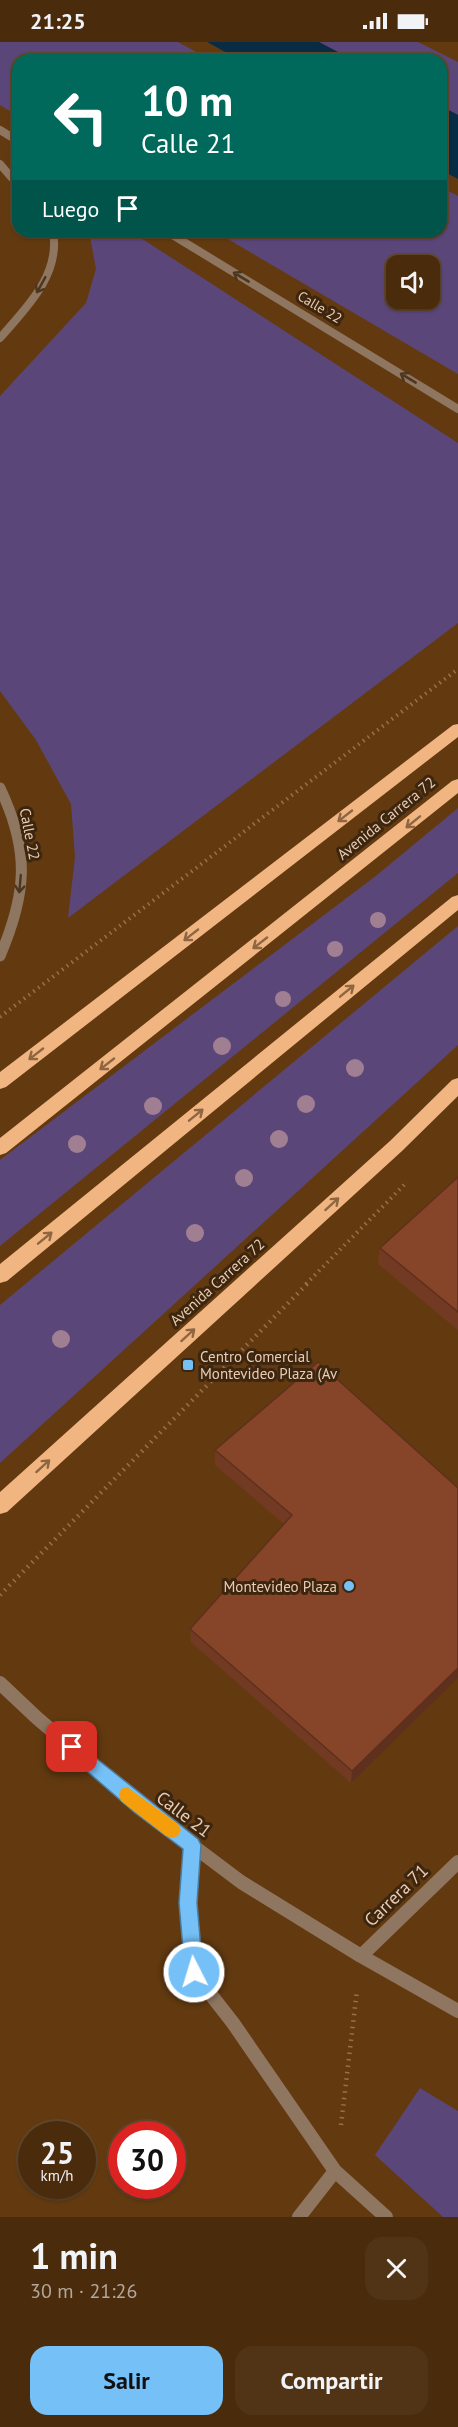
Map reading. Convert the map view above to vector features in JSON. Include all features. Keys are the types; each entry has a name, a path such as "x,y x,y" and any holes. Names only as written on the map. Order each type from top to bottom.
{"highway":[{"name":"Avenida Carrera 72","path":"0,1082 458,729"},
{"name":"Avenida Carrera 72","path":"0,1148 458,785"},
{"path":"0,1275 458,901"},
{"name":"Avenida Carrera 72","path":"0,1505 396,1146 458,1085"}],"street":[{"path":"0,164 12,178"},
{"path":"0,338 34,298 56,259 54,237"},
{"name":"Calle 22","path":"176,237 458,409"},
{"name":"Calle 22","path":"0,788 12,810 22,860 18,911 0,956"},
{"name":"Calle 21","path":"0,1683 132,1799 241,1882 361,1956 458,2011"},
{"path":"192,1845 188,1903 194,1972 233,2023 335,2171 386,2217"},
{"name":"Carrera 71","path":"361,1956 458,1862"},
{"path":"299,2217 335,2171"}],"path":[{"path":"0,1017 458,669"},
{"path":"0,1594 408,1182"},
{"path":"335,2171 361,1956"}],"shaded area":[{"path":"0,42 178,42 200,54 12,54 12,112 0,105"},
{"path":"319,42 418,42 442,54 342,54"},
{"path":"447,56 458,62 458,115 447,109"},
{"path":"447,190 458,196 458,374 224,237 447,237"},
{"path":"90,237 139,237 458,443 458,623 68,918 75,857 71,804 36,740 0,691 0,396 86,303 96,269"},
{"path":"458,808 458,873 0,1246 0,1160 377,875"},
{"path":"458,926 458,1045 0,1463 0,1305"},
{"path":"420,2088 458,2111 458,2217 443,2217 375,2155"}],"water":[{"path":"207,42 319,42 342,54 229,54"},
{"path":"447,109 458,115 458,179 447,173"}],"building":[{"path":"458,1177 458,1312 380,1248"},
{"name":"Montevideo Plaza","path":"318,1362 458,1488 458,1668 352,1771 190,1629 292,1515 215,1450"}],"slow traffic":[{"path":"127,1795 172,1830"}],"place":[{"name":"Centro Comercial Montevideo Plaza (Av","path":"188,1365"},
{"name":"Montevideo Plaza","path":"349,1586"}],"route":[{"path":"72,1747 140,1806 192,1845 188,1903 194,1972"}]}
